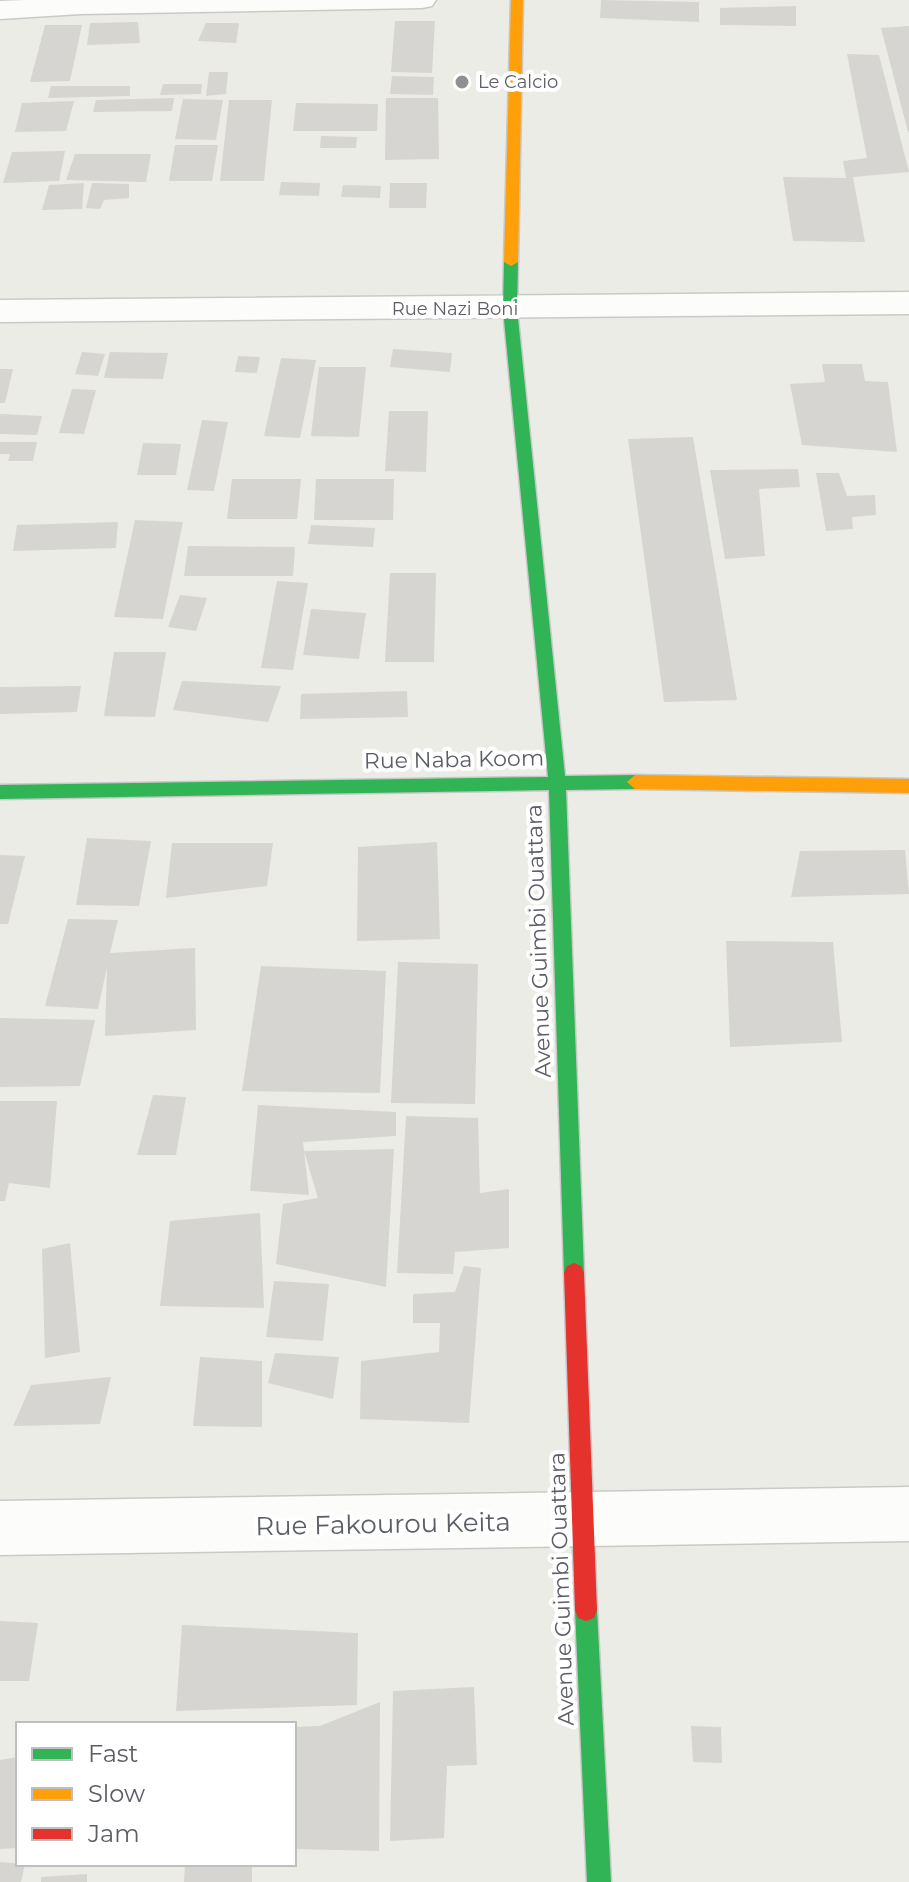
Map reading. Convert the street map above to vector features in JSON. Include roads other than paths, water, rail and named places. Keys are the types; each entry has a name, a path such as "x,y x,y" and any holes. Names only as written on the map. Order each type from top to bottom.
{"street":[{"path":"0,10 81,5 422,0"},
{"name":"Avenue Guimbi Ouattara","path":"517,0 510,309 557,781 582,1522 599,1882"},
{"name":"Rue Nazi Boni","path":"0,311 510,309 909,303"},
{"name":"Rue Naba Koom","path":"0,792 557,781 909,786"},
{"name":"Rue Fakourou Keita","path":"0,1528 582,1522 909,1514"}],"place":[{"name":"Le Calcio","path":"462,82"}]}
